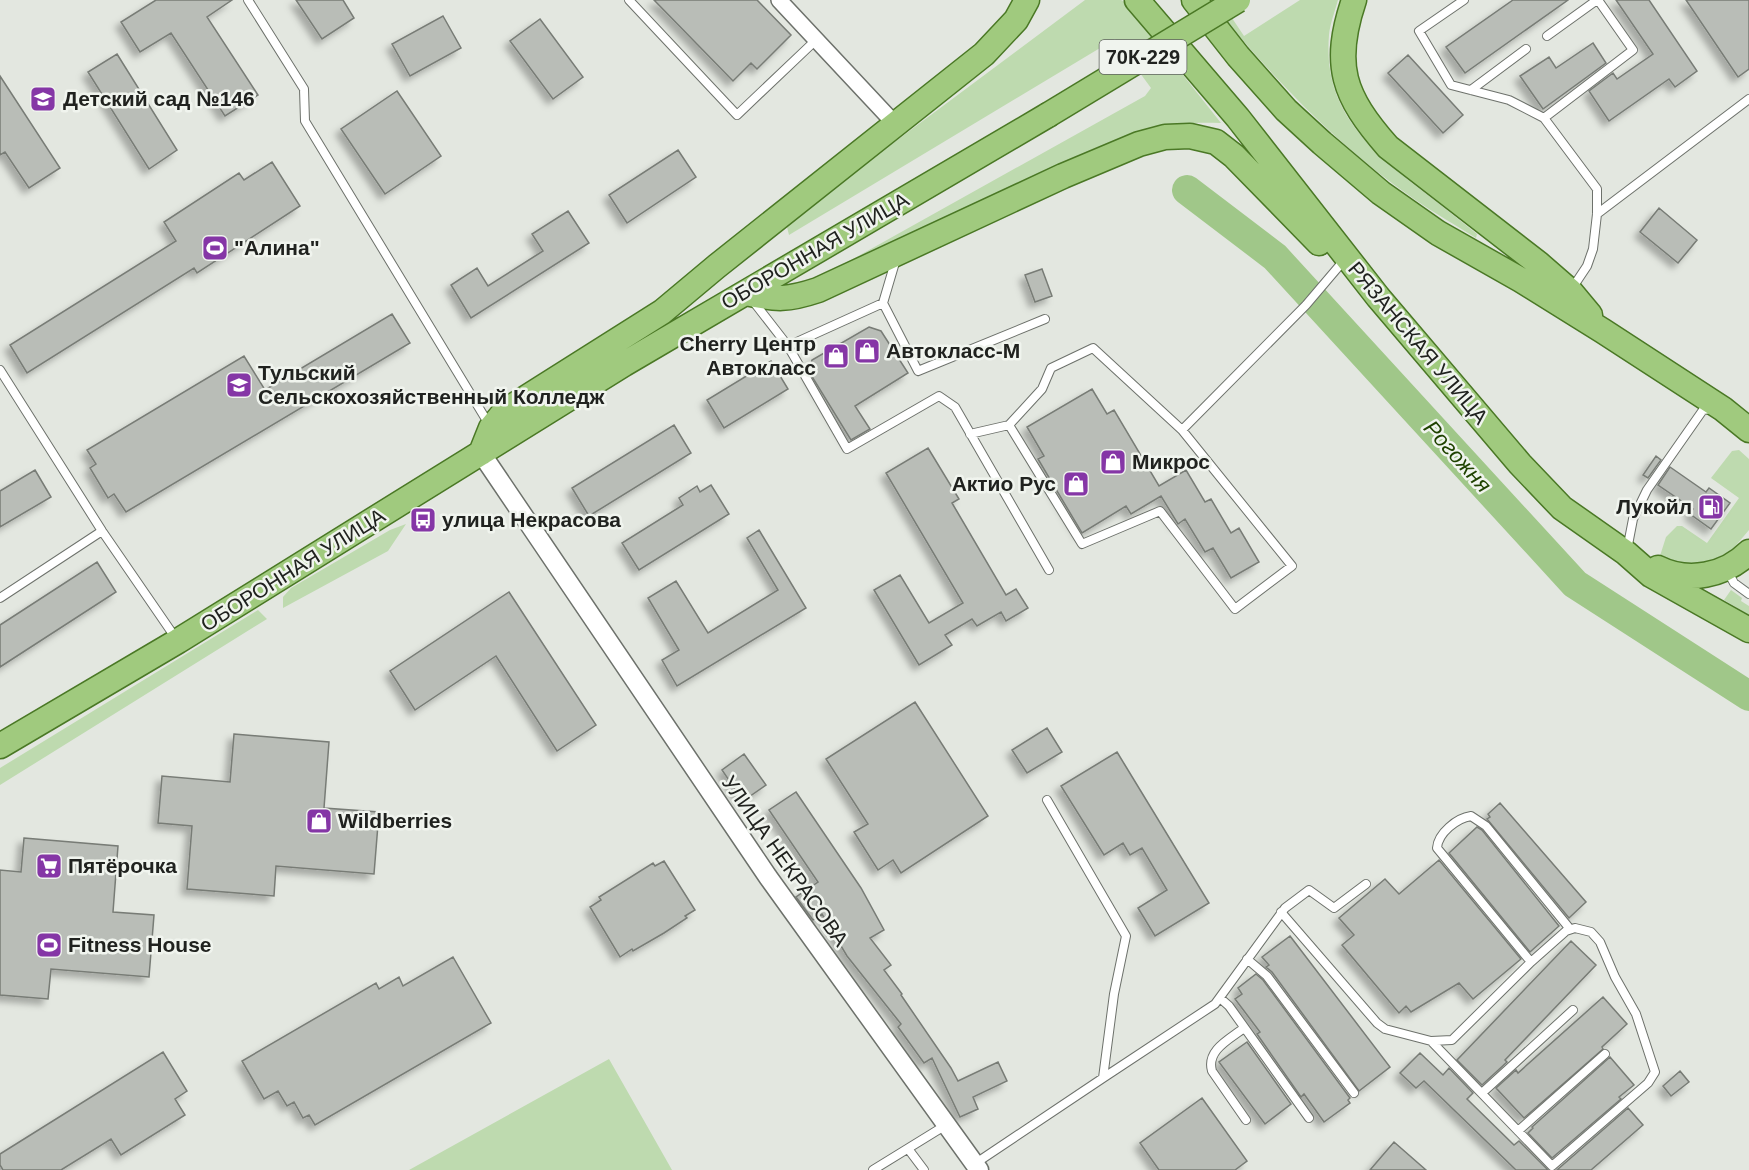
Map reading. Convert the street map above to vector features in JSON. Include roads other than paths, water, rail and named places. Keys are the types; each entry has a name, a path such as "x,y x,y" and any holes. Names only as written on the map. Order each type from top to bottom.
{"main road":[{"path":"490,441 505,411 662,312 984,54 1016,20 1027,0"},
{"name":"РЯЗАНСКАЯ УЛИЦА","path":"1137,0 1238,118 1378,297 1520,464 1562,508 1626,553 1651,575 1749,630"},
{"path":"1194,0 1238,56 1286,110 1381,192 1438,233 1521,280 1723,409 1749,430"},
{"name":"ОБОРОННАЯ УЛИЦА","path":"0,746 178,641 490,441 1048,115 1238,0"},
{"path":"1354,0 1345,29 1343,68 1348,89 1358,110 1370,127 1388,147 1539,264 1570,291 1602,331"},
{"path":"624,364 662,312 736,298 794,298 818,290 1063,176 1138,144 1165,137 1191,136 1216,142 1234,156 1340,266 1378,297"},
{"path":"1626,553 1664,572 1694,578 1726,569 1742,560 1749,552"}],"street":[{"path":"779,0 896,125"},
{"name":"УЛИЦА НЕКРАСОВА","path":"490,441 768,877 977,1167"}],"lane":[{"path":"248,0 303,89 305,121 490,441"},
{"path":"629,0 737,115 817,39"},
{"path":"1464,0 1419,31 1451,85 1509,100 1544,118 1597,189 1593,249 1587,266 1570,291"},
{"path":"1544,118 1633,50 1598,0 1547,36"},
{"path":"1471,90 1526,49"},
{"path":"1597,214 1749,99"},
{"path":"898,254 883,303 918,371 1045,319"},
{"path":"1182,430 1306,305 1340,266"},
{"path":"736,298 788,346 847,449 939,396 955,407 1049,570"},
{"path":"788,346 883,303"},
{"path":"970,434 1008,425 1042,389 1051,368 1093,348 1182,430 1292,566 1235,609 1160,510 1082,544 1008,425"},
{"path":"0,370 102,531 178,641"},
{"path":"1626,553 1633,519 1647,490 1704,410 1723,409"},
{"path":"0,598 102,531"},
{"path":"1726,569 1734,583 1749,594"},
{"path":"1047,800 1126,936 1114,994 1103,1078"},
{"path":"1531,962 1437,848 1439,839 1457,821 1471,816 1486,826 1570,929"},
{"path":"977,1167 1103,1078 1215,1004 1281,912 1309,890 1334,908 1366,884"},
{"path":"1281,912 1377,1023 1385,1029 1431,1041 1452,1040 1531,962 1570,929 1591,932 1600,942 1615,977 1636,1014 1655,1072 1648,1083 1554,1168 1431,1041"},
{"path":"1247,959 1267,976 1354,1093"},
{"path":"1220,998 1229,1006 1309,1118"},
{"path":"1482,1093 1573,1010"},
{"path":"1244,1028 1216,1050 1210,1064 1212,1071 1246,1120"},
{"path":"1518,1131 1605,1054"},
{"path":"873,1170 947,1125"},
{"path":"909,1150 924,1170"}],"waterway":[{"name":"Рогожня","path":"1187,190 1275,257 1575,584 1749,696"}],"place":[{"name":"Детский сад №146","path":"43,99"},
{"name":"\"Алина\"","path":"215,248"},
{"name":"Автокласс-М","path":"867,351"},
{"name":"Cherry Центр Автокласс","path":"836,356"},
{"name":"Тульский Сельскохозяйственный Колледж","path":"239,385"},
{"name":"Микрос","path":"1113,462"},
{"name":"Актио Рус","path":"1076,484"},
{"name":"Лукойл","path":"1711,507"},
{"name":"улица Некрасова","path":"423,520"},
{"name":"Wildberries","path":"319,821"},
{"name":"Пятёрочка","path":"49,866"},
{"name":"Fitness House","path":"49,945"}]}
